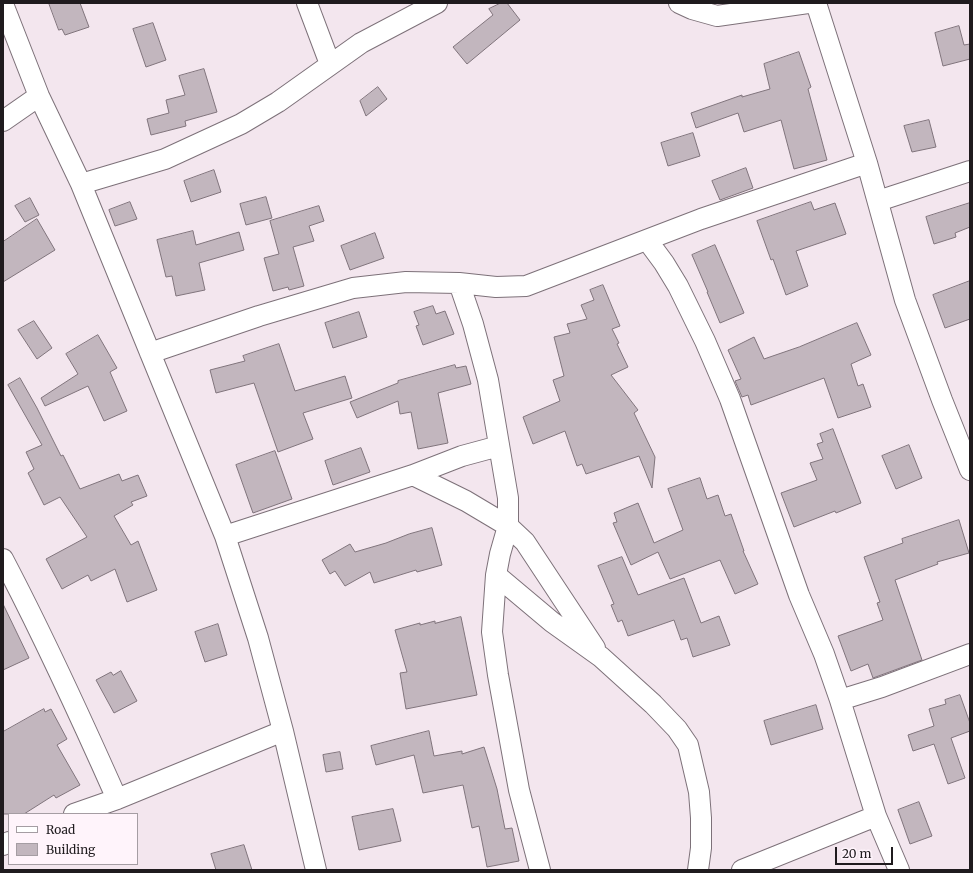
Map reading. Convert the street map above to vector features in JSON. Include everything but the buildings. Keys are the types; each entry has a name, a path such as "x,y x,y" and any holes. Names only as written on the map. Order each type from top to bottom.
{"street":[{"path":"307,3 330,64"},
{"path":"81,184 165,159 241,124 278,102 361,43 437,3"},
{"path":"679,3 692,9 716,16 808,3"},
{"path":"816,3 867,163 905,300 970,470"},
{"path":"3,4 39,96 81,184 225,536 258,638 283,731 316,870"},
{"path":"3,121 39,96"},
{"path":"150,353 259,316 353,288 406,282 459,283 496,287 526,286 701,219 867,163"},
{"path":"878,200 970,171"},
{"path":"647,240 664,263 678,286 718,372 750,456 799,595 824,654 876,816 900,870"},
{"path":"459,283 473,324 488,380 508,498 508,526 496,575 492,632 498,675 519,790 540,870"},
{"path":"225,536 413,475 462,456 499,446"},
{"path":"413,475 466,502 508,526 525,542 601,657"},
{"path":"3,559 85,727 117,800"},
{"path":"496,575 552,622 601,657 653,704 677,729 688,745 699,792 701,826 698,870"},
{"path":"840,700 882,687 970,654"},
{"path":"77,813 117,800 283,731"},
{"path":"742,870 876,816"}]}
